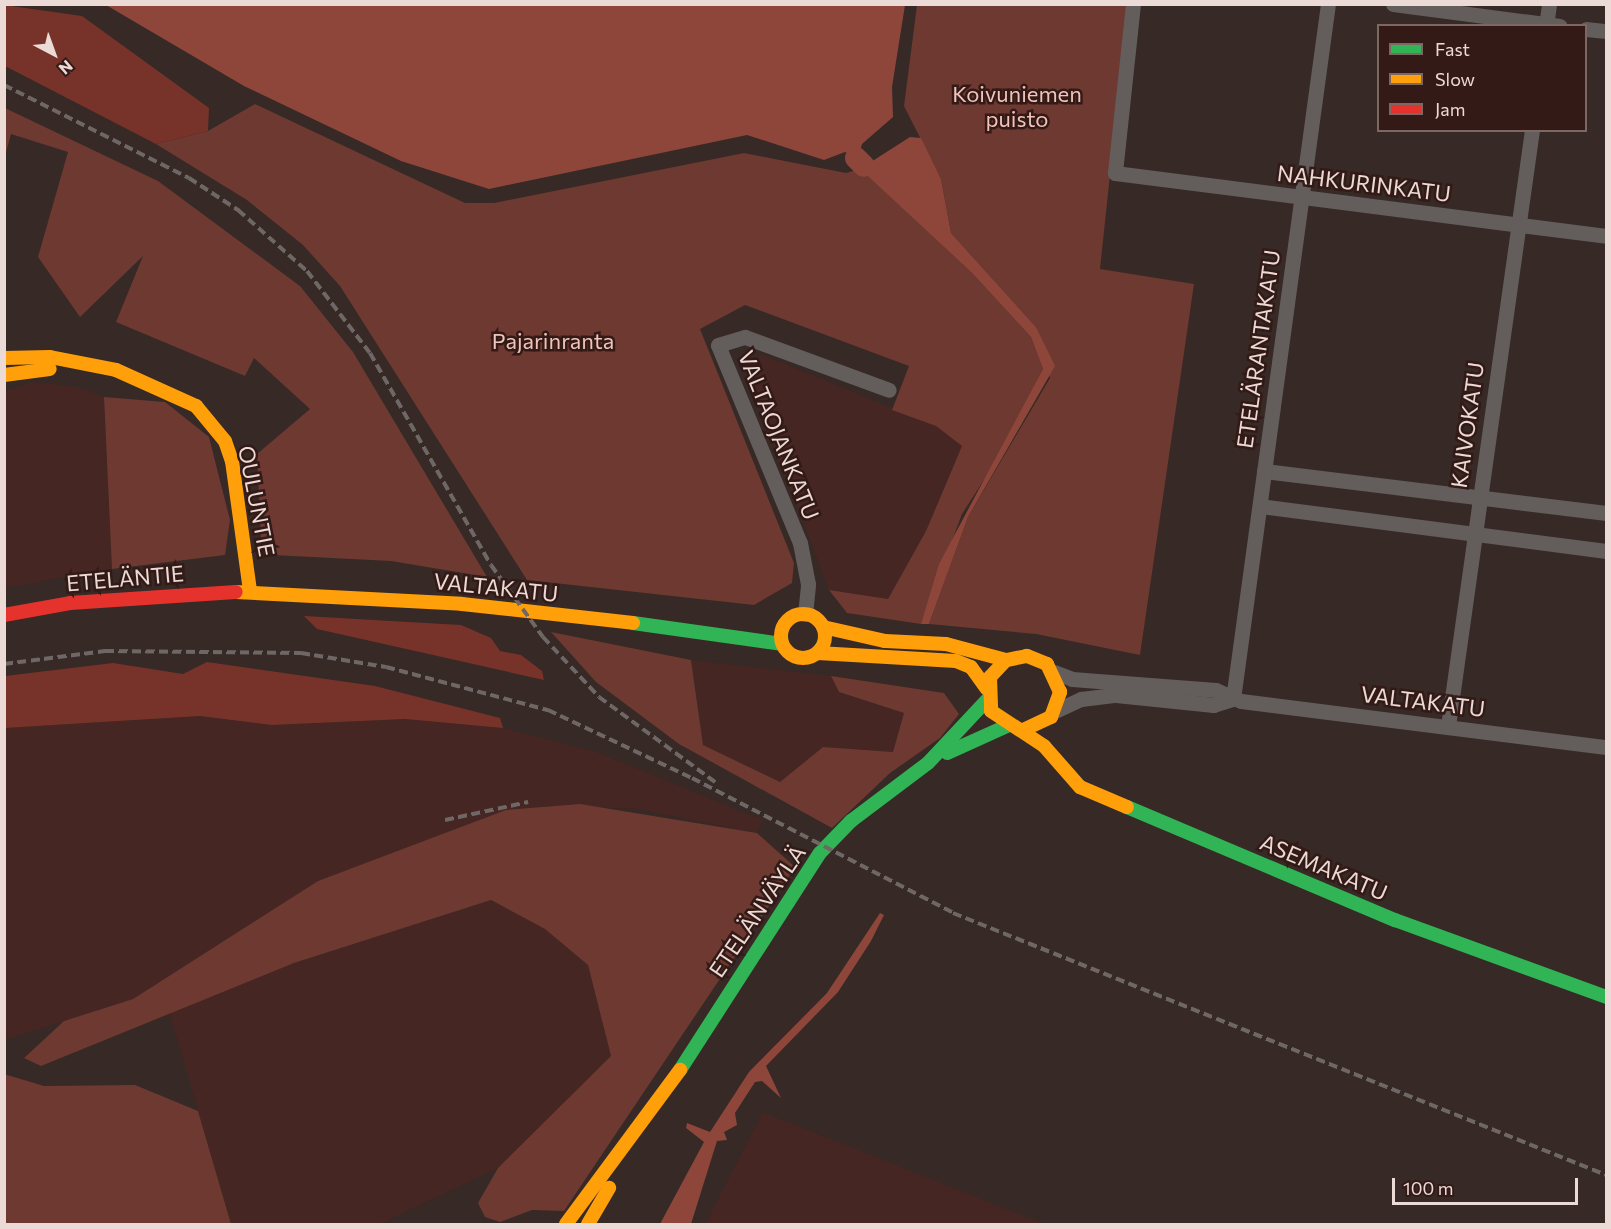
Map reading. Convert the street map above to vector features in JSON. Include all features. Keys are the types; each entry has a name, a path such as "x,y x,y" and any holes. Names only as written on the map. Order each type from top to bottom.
{"main road":[{"name":"OULUNTIE","path":"4,358 50,357 149,381 196,406 213,424 232,461 250,591"},
{"name":"OULUNTIE","path":"4,375 83,366"},
{"name":"ETELÄNTIE","path":"4,615 70,603 250,591"},
{"name":"VALTAKATU","path":"250,591 462,604 737,634 782,644"},
{"path":"1044,746 1050,717 1060,692 1054,672 1027,656 1006,660 946,644 885,641 823,627 805,614 788,620 782,644 797,658 818,653 956,661 971,667 1007,726 1023,730 1050,717"},
{"name":"VALTAKATU","path":"737,634 788,620"},
{"path":"818,653 823,627"},
{"path":"987,694 1006,660"},
{"name":"ETELÄNVÄYLÄ","path":"928,763 987,694"},
{"name":"ETELÄNVÄYLÄ","path":"588,1224 654,1110 820,853 851,821 928,763 1007,726"},
{"name":"ASEMAKATU","path":"1023,730 1044,746 1080,787 1395,920 1553,982 1606,997"},
{"name":"ETELÄNVÄYLÄ","path":"566,1224 654,1110"}],"street":[{"name":"NAHKURINKATU","path":"1132,4 1115,173 1606,236"},
{"name":"ETELÄRANTAKATU","path":"1233,699 1328,4"},
{"path":"1393,4 1543,24"},
{"path":"1549,4 1551,24"},
{"path":"1587,29 1606,31"},
{"name":"KAIVOKATU","path":"1448,726 1532,132"},
{"name":"VALTAOJANKATU","path":"805,614 808,584 800,543 718,345 745,338 889,390"},
{"path":"1264,471 1480,500 1606,513"},
{"path":"1260,506 1606,551"},
{"name":"VALTAKATU","path":"1054,672 1072,679 1216,690 1233,699 1606,747"},
{"name":"VALTAKATU","path":"1050,717 1081,699 1116,695 1213,705 1233,699"}],"shaded area":[{"path":"905,4 892,87 893,117 862,144 858,157 845,152 824,160 747,135 489,189 401,161 244,86 106,5"},
{"path":"4,5 82,16 209,108 208,131 156,144 5,66"},
{"path":"910,137 921,138 941,179 951,233 1036,327 1055,366 968,517 929,624 921,624 939,564 1043,369 1031,337 972,273 860,169"},
{"path":"761,354 936,426 962,446 926,531 888,599 829,590 746,371 750,360"},
{"path":"32,382 79,387 104,397 112,569 5,588 5,391"},
{"path":"304,616 461,625 491,638 500,651 521,655 542,671 544,680 317,629"},
{"path":"691,660 831,676 839,692 904,713 893,752 823,747 780,782 703,745"},
{"path":"207,662 375,686 500,718 503,728 405,719 272,725 200,716 5,728 5,676 113,663 183,674"},
{"path":"200,716 272,725 405,719 503,728 596,752 763,820 757,833 637,809 550,806 318,881 133,999 5,1040 5,728"},
{"path":"490,900 545,929 588,965 611,1056 498,1168 380,1224 231,1224 169,1011 294,963"},
{"path":"880,913 884,915 871,941 838,992 766,1066 781,1098 762,1081 755,1082 735,1113 737,1125 724,1132 727,1140 717,1141 691,1224 660,1224 704,1142 686,1128 687,1123 710,1132 749,1072 827,993"},
{"path":"763,1112 851,1147 1044,1224 705,1224"}],"green space":[{"name":"Koivuniemen puisto","path":"917,5 1128,5 1100,269 1194,284 1140,655 1036,634 929,624 968,517 1050,378 1036,327 951,233 941,179 904,106"},
{"name":"Pajarinranta","path":"255,104 465,203 494,203 744,153 846,173 860,169 972,273 1031,337 1043,369 1005,447 962,514 921,624 847,613 829,590 888,599 926,531 962,446 936,426 892,410 909,366 745,305 700,329 794,563 792,583 754,605 527,580 340,286 303,245 247,200 156,144 208,131"},
{"path":"5,108 158,181 300,286 353,352 487,577 391,561 272,555 261,539 257,454 310,409 254,358 245,376 116,322 143,256 80,317 38,257 68,152 11,134 5,156"},
{"path":"104,397 165,402 209,437 230,520 225,555 112,569"},
{"path":"551,632 691,660 703,745 780,782 823,747 893,752 904,713 839,692 831,676 944,693 959,714 940,738 890,773 832,828 679,744 596,682"},
{"path":"580,804 757,833 795,867 564,1211 532,1210 500,1222 485,1217 478,1203 498,1168 611,1056 588,965 545,929 491,900 294,963 41,1066 24,1058 64,1021 133,999 318,881 506,810"},
{"path":"4,1074 44,1086 135,1085 198,1111 231,1224 5,1224"}],"waterway":[{"path":"856,158 864,166"}],"railway":[{"path":"4,85 189,178 238,210 307,271 370,353 491,565 543,637 599,697 715,782"},
{"path":"4,664 105,651 301,653 386,667 548,710 692,778 953,913 1606,1175"},
{"path":"445,820 528,802"}],"traffic: fast":[{"path":"633,623 782,644"},
{"path":"680,1070 820,853 851,821 928,763 987,700"},
{"path":"947,753 1007,726"},
{"path":"1127,807 1395,920 1606,997"}],"traffic: slow":[{"path":"4,358 50,357 116,370 196,406 225,441 232,461 250,591"},
{"path":"4,375 50,369"},
{"path":"236,592 462,604 633,623"},
{"path":"803,614 818,621 825,636 818,651 803,658 788,651 781,636 788,621 803,614"},
{"path":"823,627 885,641 946,644 1006,660"},
{"path":"818,653 956,661 971,667 987,689"},
{"path":"1023,730 1051,717 1060,692 1047,664 1027,656 1006,660 990,677 991,711 1044,746 1080,787 1127,807"},
{"path":"566,1224 680,1070"},
{"path":"588,1224 609,1188"}],"traffic: jam":[{"path":"4,615 70,603 236,592"}]}
